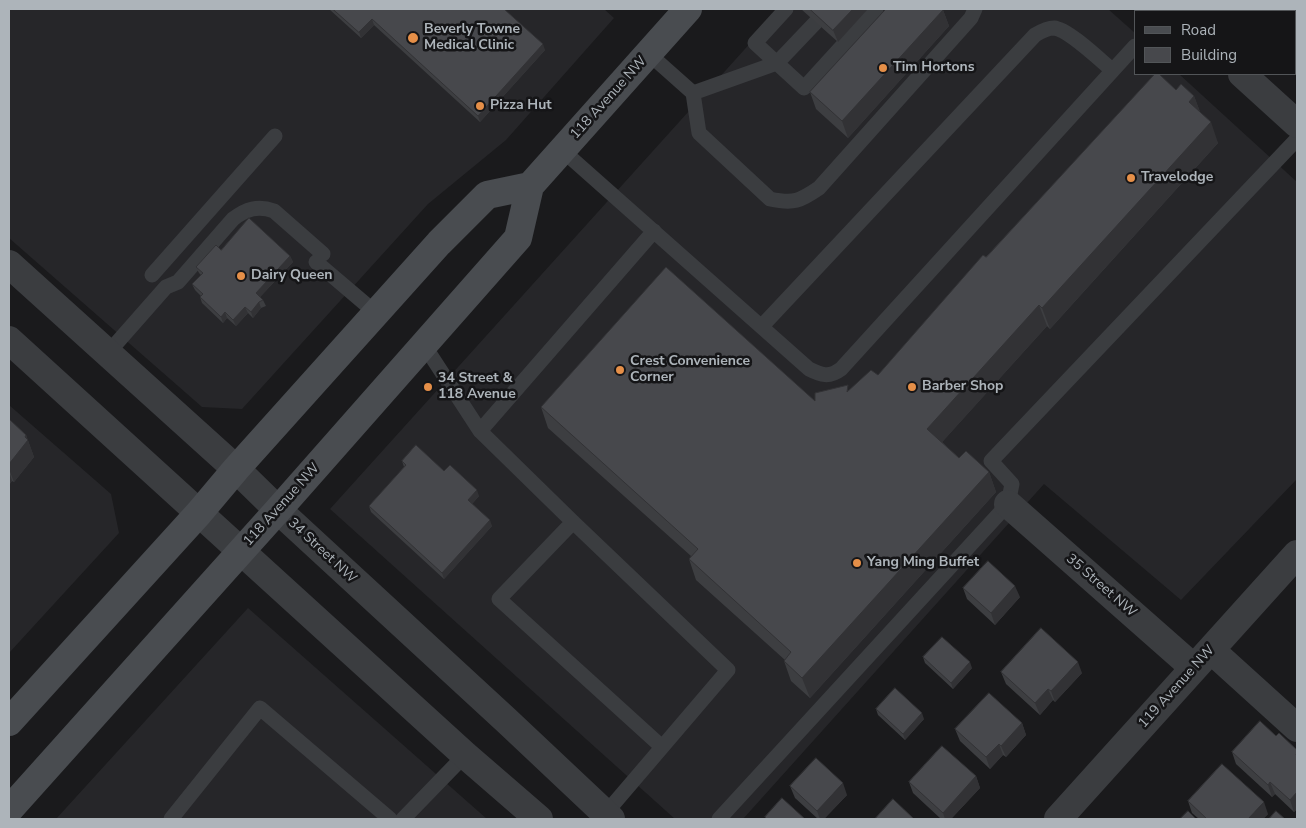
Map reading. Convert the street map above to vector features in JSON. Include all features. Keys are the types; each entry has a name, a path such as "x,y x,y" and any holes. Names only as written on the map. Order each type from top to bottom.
{"main road":[{"name":"118 Avenue NW","path":"9,810 241,552 518,238 530,186 688,9"},
{"path":"9,722 440,243 488,195 530,186"}],"street":[{"path":"1243,75 1297,124"},
{"name":"34 Street NW","path":"9,264 236,469 608,817"},
{"path":"9,340 465,755 539,819"},
{"name":"35 Street NW","path":"1008,504 1202,659 1297,728"},
{"name":"119 Avenue NW","path":"1058,819 1297,554"}],"lane":[{"path":"786,9 755,43 804,88 876,9"},
{"path":"648,53 693,93 699,133 770,199 785,202 802,200 819,188 971,18 975,9"},
{"path":"693,93 777,63 816,22"},
{"path":"762,326 1035,35 1043,30 1054,28 1062,31 1071,36 1112,70"},
{"path":"562,150 809,369 825,375 833,374 841,370 1134,47"},
{"path":"152,275 275,136"},
{"path":"719,819 1008,504 1012,484 991,461 1297,140"},
{"path":"107,354 166,288 178,282 233,219 242,212 252,208 264,208 274,211 376,314"},
{"path":"480,431 654,231"},
{"path":"424,345 480,431 728,670 662,747 608,817"},
{"path":"573,522 499,599 662,747"},
{"path":"171,819 260,708 390,819"},
{"path":"402,819 465,755"}],"shaded area":[{"path":"9,9 604,9 614,18 506,140 428,204 242,409 202,407 9,238"},
{"path":"781,9 1108,9 1134,32 1134,75 1180,75 1297,182 1297,479 1181,600 1044,484 743,819 675,819 330,509"},
{"path":"9,405 111,494 119,533 9,653"},
{"path":"248,608 487,819 56,819"}],"building":[{"path":"333,9 504,9 543,44 478,116 372,19 359,32"},
{"path":"810,9 853,9 833,30"},
{"path":"886,9 943,10 842,121 810,92"},
{"path":"1154,75 1160,75 1176,90 1181,84 1194,96 1189,102 1211,122 1042,308 1039,305 927,429 959,458 966,451 989,472 802,678 784,661 791,652 689,559 698,549 541,407 666,267 815,401 815,393 848,385 847,392 871,370 878,375 983,255 986,257"},
{"name":"Dairy Queen","path":"249,218 290,256 256,293 263,300 251,312 245,307 233,320 225,312 221,317 200,297 203,294 192,284 203,273 196,267 216,245 221,250"},
{"path":"9,419 26,435 25,437 28,440 9,464"},
{"path":"416,445 444,471 450,465 477,490 468,500 490,520 442,573 369,506 406,465 402,461"},
{"path":"988,561 1015,586 991,613 963,588"},
{"path":"1041,628 1078,662 1051,691 1048,689 1035,703 1001,672"},
{"path":"942,637 970,662 951,683 923,657"},
{"path":"895,688 922,713 903,734 876,709"},
{"path":"989,693 1022,723 1001,746 999,744 986,757 955,729"},
{"path":"1260,721 1276,736 1279,733 1297,750 1297,792 1290,800 1270,782 1268,785 1232,752"},
{"path":"942,746 976,776 943,813 909,782"},
{"path":"816,758 843,783 817,811 790,786"},
{"path":"1222,764 1264,802 1248,819 1207,819 1188,801"},
{"path":"782,798 805,819 767,819 765,817"},
{"path":"893,799 914,819 875,819"},
{"path":"1188,811 1196,819 1180,819"},
{"path":"1276,811 1285,819 1269,819"}],"place":[{"name":"Beverly Towne Medical Clinic","path":"413,38"},
{"name":"Tim Hortons","path":"883,68"},
{"name":"Pizza Hut","path":"480,106"},
{"name":"Travelodge","path":"1131,178"},
{"name":"Dairy Queen","path":"241,276"},
{"name":"Crest Convenience Corner","path":"620,370"},
{"name":"34 Street & 118 Avenue","path":"428,387"},
{"name":"Barber Shop","path":"912,387"},
{"name":"Yang Ming Buffet","path":"857,563"}]}
